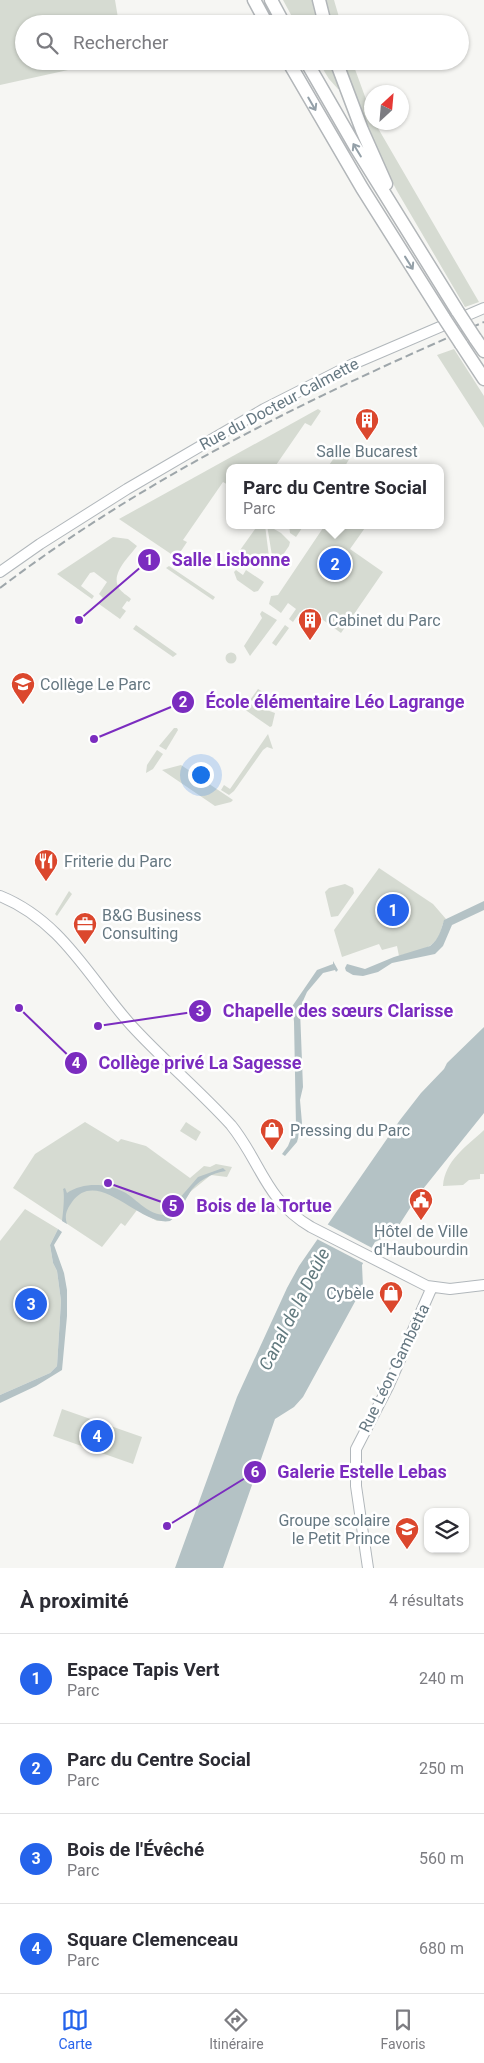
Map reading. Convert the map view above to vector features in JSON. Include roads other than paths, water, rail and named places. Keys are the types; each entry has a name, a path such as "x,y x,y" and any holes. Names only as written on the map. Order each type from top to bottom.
{"highway":[{"path":"254,0 262,15"},
{"path":"271,0 279,15"},
{"path":"319,0 323,15"},
{"path":"293,70 362,188 484,379"},
{"path":"311,70 411,236 484,351"},
{"path":"339,70 362,130 411,236"}],"street":[{"name":"Rue du Docteur Calmette","path":"0,572 82,517 203,443 351,366 484,308"},
{"path":"0,896 23,907 46,922 96,983"},
{"path":"0,900 24,913 42,927 96,983 153,1048 228,1122 244,1142 265,1183 282,1204 297,1218 373,1259 432,1287 450,1289 484,1285"},
{"name":"Rue Léon Gambetta","path":"368,1568 356,1486 356,1449 388,1387 432,1287"}],"water":[{"path":"484,901 484,910 452,925 443,946 435,954 392,963 378,972 363,976 353,975 346,971 347,964 365,969 394,957 430,946 438,937 444,920"},
{"path":"333,961 338,970 336,972 335,970 323,973 307,992 300,1010 303,1087 300,1100 302,1123 297,1142 285,1156 282,1154 288,1146 296,1126 294,1022 291,1008 317,970 333,964"},
{"name":"Canal de la Deûle","path":"484,1027 484,1113 419,1194 394,1233 375,1242 362,1265 363,1287 303,1397 294,1407 275,1419 223,1568 175,1568 237,1397 299,1266 400,1120 421,1093 444,1069 447,1063"},
{"path":"223,1168 226,1171 210,1176 192,1189 170,1221 146,1216 120,1200 94,1191 82,1193 72,1202 66,1212 67,1224 62,1221 63,1189 65,1188 67,1193 73,1189 88,1185 103,1185 124,1192 153,1213 165,1215 198,1177"},
{"path":"58,1229 62,1232 54,1245 64,1273 67,1290 67,1316 62,1370 36,1386 0,1403 0,1395 50,1373 57,1366 61,1301 57,1271 53,1263 50,1245"}],"railway":[{"path":"0,588 56,547 114,509 234,440 358,379 484,322"}],"place":[{"name":"Salle Bucarest","path":"367,441"},
{"name":"Parc du Centre Social","path":"335,564"},
{"name":"Salle Lisbonne","path":"79,620"},
{"name":"Cabinet du Parc","path":"310,641"},
{"name":"Collège Le Parc","path":"23,705"},
{"name":"École élémentaire Léo Lagrange","path":"94,739"},
{"name":"Friterie du Parc","path":"46,882"},
{"name":"Espace Tapis Vert","path":"393,910"},
{"name":"B&G Business Consulting","path":"85,945"},
{"name":"Collège privé La Sagesse","path":"19,1008"},
{"name":"Chapelle des sœurs Clarisse","path":"98,1026"},
{"name":"Pressing du Parc","path":"272,1151"},
{"name":"Bois de la Tortue","path":"108,1183"},
{"name":"Hôtel de Ville d'Haubourdin","path":"421,1221"},
{"name":"Bois de l'Évêché","path":"31,1304"},
{"name":"Cybèle","path":"391,1314"},
{"name":"Square Clemenceau","path":"97,1436"},
{"name":"Galerie Estelle Lebas","path":"167,1526"},
{"name":"Groupe scolaire le Petit Prince","path":"407,1550"}]}
